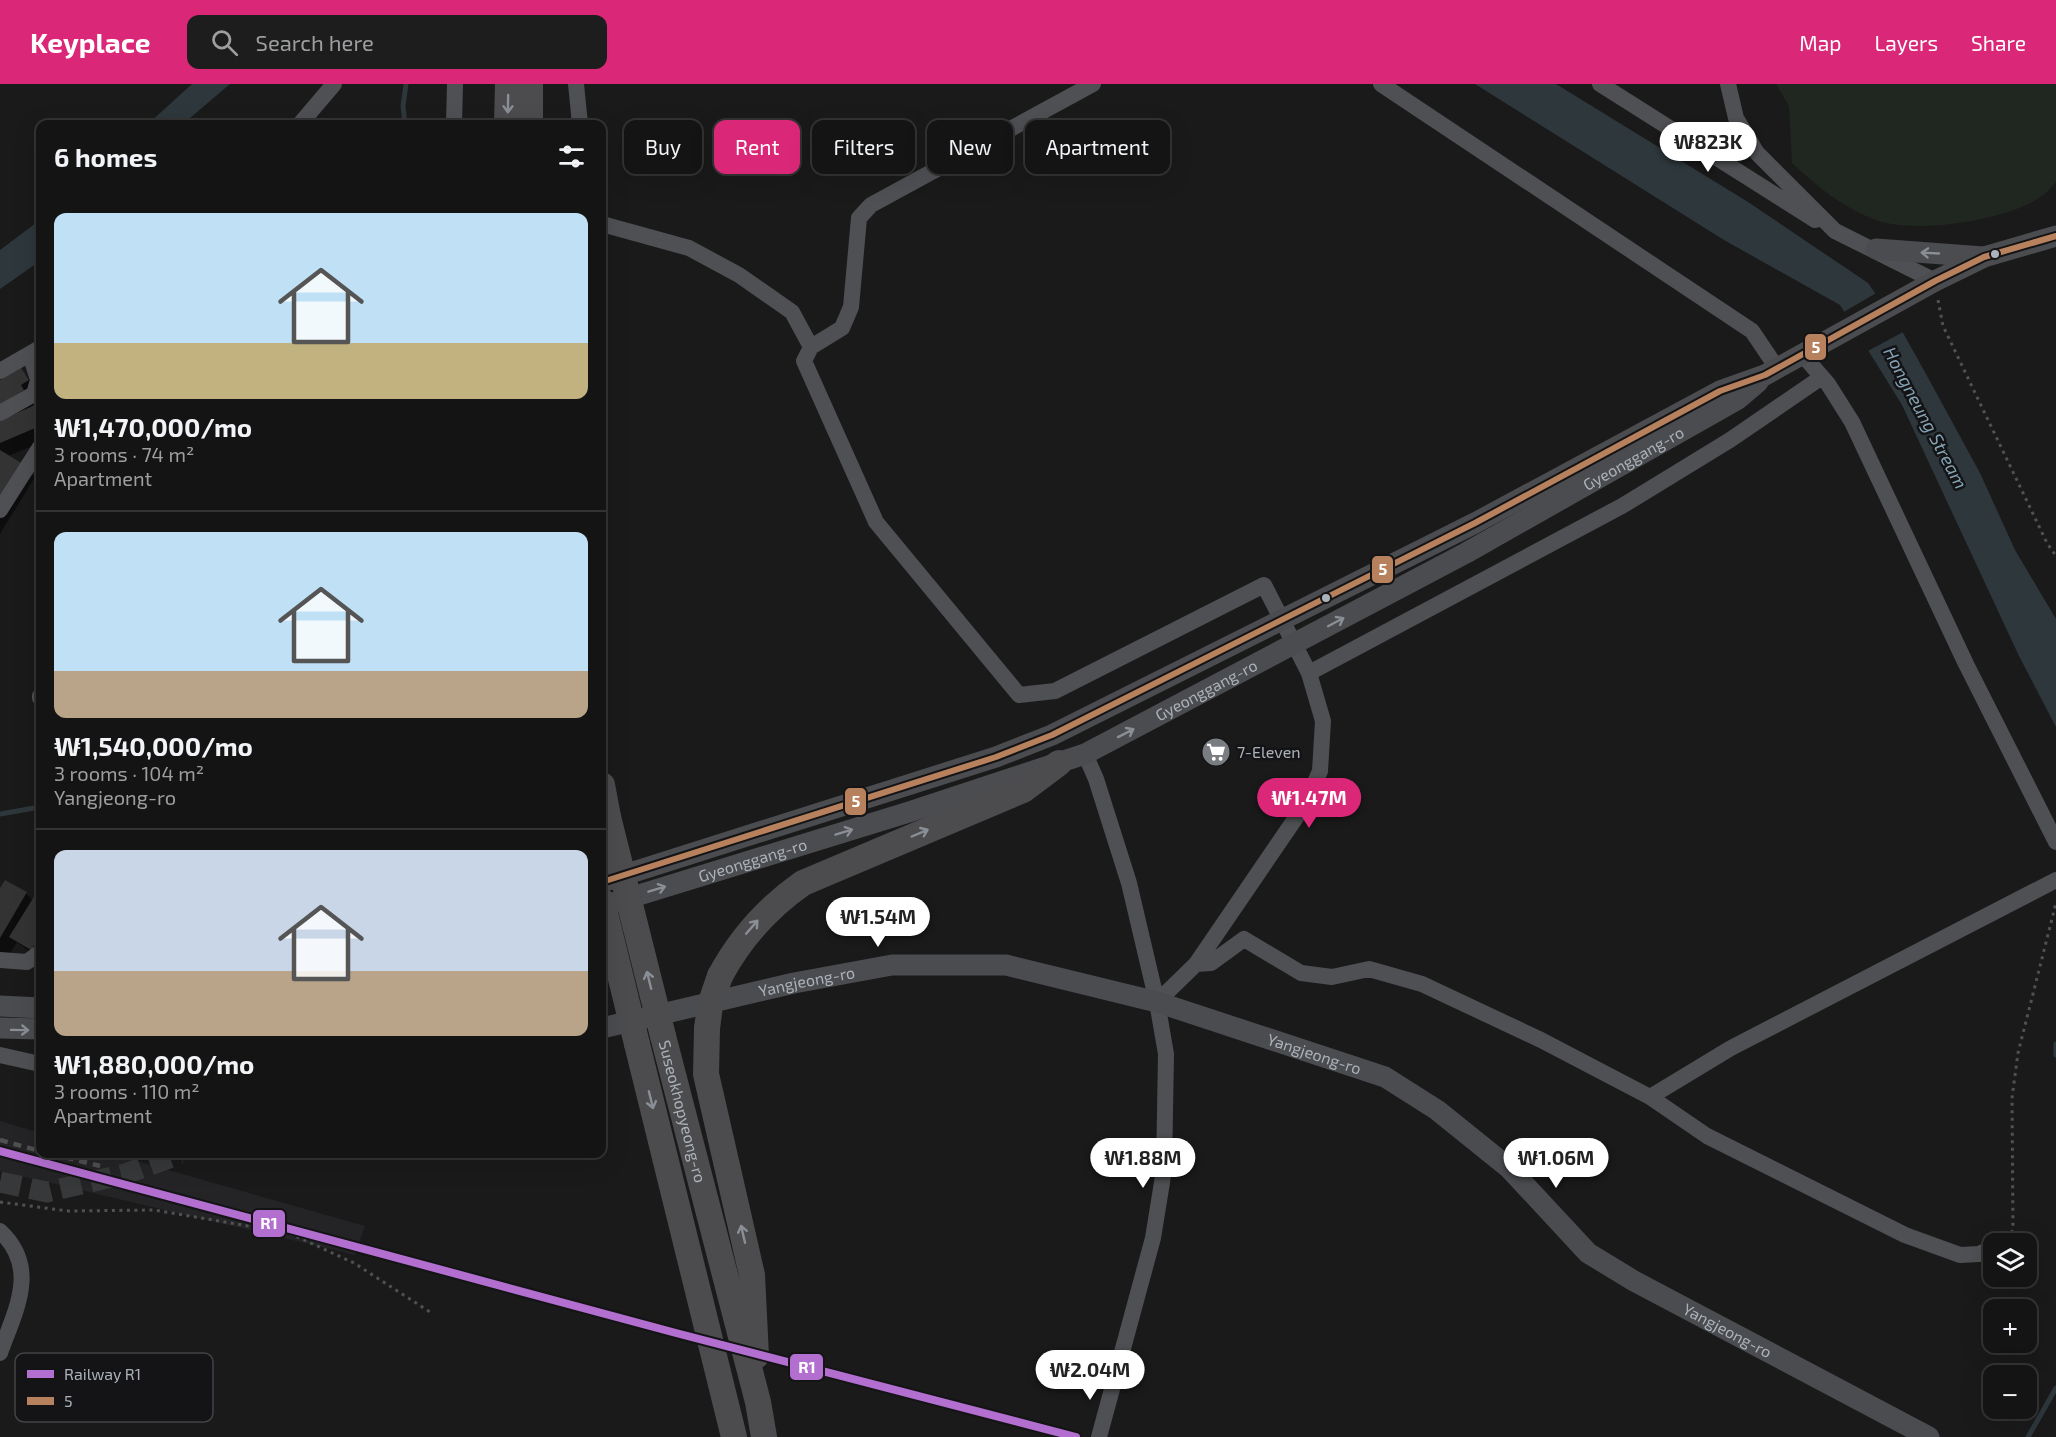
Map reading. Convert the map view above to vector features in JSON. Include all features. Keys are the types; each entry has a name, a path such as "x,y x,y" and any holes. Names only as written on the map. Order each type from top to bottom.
{"highway":[{"path":"507,120 508,84"},
{"path":"530,84 530,120"},
{"path":"758,1402 752,1275 706,1074 710,1005 720,976 734,950 754,925 777,901 803,883 1023,790 1059,763"},
{"name":"Suseokhopyeong-ro","path":"606,806 725,1284 758,1402 764,1437"},
{"name":"Suseokhopyeong-ro","path":"606,917 735,1437"}],"main road":[{"name":"Gyeonggang-ro","path":"606,905 1085,754 1466,553 1738,399 1771,372 1808,350 1935,281 1983,258 2056,235"},
{"path":"1876,249 1983,258"},
{"name":"Gyeonggang-ro","path":"606,881 996,757 1061,730 1475,523 1720,391 1771,372"},
{"name":"Yangjeong-ro","path":"606,1027 794,983 892,965 1006,965 1157,1002 1385,1077 1437,1110 1509,1168 1588,1253 1634,1281 1929,1437"},
{"path":"0,1006 36,1008"},
{"path":"0,1028 36,1029"}],"street":[{"path":"303,120 334,84"},
{"path":"454,120 455,84"},
{"path":"576,84 580,120"},
{"path":"1093,84 871,205 859,218 851,307 842,328 811,347 804,360 876,522 1019,695 1055,691 1264,585 1309,673 1323,721 1320,771 1306,803 1196,964 1157,1002"},
{"path":"1381,84 1752,331 1771,372"},
{"path":"1600,84 1796,209 1935,281"},
{"path":"1728,84 1736,118 1757,153 1835,231"},
{"path":"606,225 689,248 739,275 792,312 811,347"},
{"path":"1808,350 1822,377 1852,422 1966,664 2056,842"},
{"path":"0,371 35,351"},
{"path":"1309,673 1622,506 1730,440 1822,377"},
{"path":"0,412 34,394 36,387"},
{"path":"0,510 36,453"},
{"path":"1085,754 1096,779 1129,883 1157,1002 1166,1054 1164,1170 1153,1238 1114,1374 1099,1437"},
{"path":"1650,1097 1731,1048 2056,880"},
{"path":"1196,964 1211,963 1244,939 1301,974 1332,977 1369,969 1422,984 1541,1040 1650,1097 1707,1136 1905,1235 1960,1256 1983,1252"},
{"path":"0,960 27,962 36,955"},
{"path":"0,1055 36,1063"},
{"path":"0,1231 19,1257 24,1285 0,1353"}],"path":[{"path":"1935,281 1943,327 2046,543 2056,556"},
{"path":"2010,1233 2013,1230 2012,1098 2018,1053 2056,903"},
{"path":"0,1202 68,1211 154,1210 289,1233 354,1263 430,1312"}],"shaded area":[{"path":"1776,84 2056,84 2056,182 2045,194 2028,204 1987,218 1916,226 1879,221 1854,210 1832,196 1792,163 1789,106"},
{"path":"0,1121 36,1132 36,1158 126,1158 365,1226 355,1255 0,1171"}],"water":[{"path":"192,84 230,84 188,120 152,120"},
{"name":"Hongneung Stream","path":"1475,84 1556,84 1748,202 1868,283 1902,331 1980,473 2015,550 2056,619 2056,727 2019,656 1902,405 1840,305 1724,240"},
{"path":"36,223 36,264 0,289 0,250"}],"pier":[{"path":"1878,292 1905,331 1866,352 1842,313"}],"building":[{"path":"21,368 29,380 21,385 24,390 0,405 0,380"},
{"path":"36,405 36,428 0,443 0,420"},
{"path":"0,450 23,464 0,502"},
{"path":"5,880 27,892 0,938 0,888"},
{"path":"36,893 36,942 31,950 9,937"}],"waterway":[{"path":"405,120 403,106 406,84"},
{"path":"0,814 36,808"},
{"name":"Hongneung Stream","path":"2056,1044 2056,1055"},
{"name":"Hongneung Stream","path":"2028,1437 2056,1388"}],"tunnel":[{"path":"0,1182 47,1192 125,1174 169,1158"}],"railway":[{"path":"0,1140 36,1150"},
{"path":"68,1158 100,1166"}],"rail line":[{"name":"R1","path":"0,1151 676,1333 1076,1437"}],"transit line":[{"name":"5","path":"606,881 996,757 1052,735 1475,523 1720,391 1765,375 1935,281 1984,257 2056,236"}],"place":[{"name":"7-Eleven","path":"1216,752"}]}
